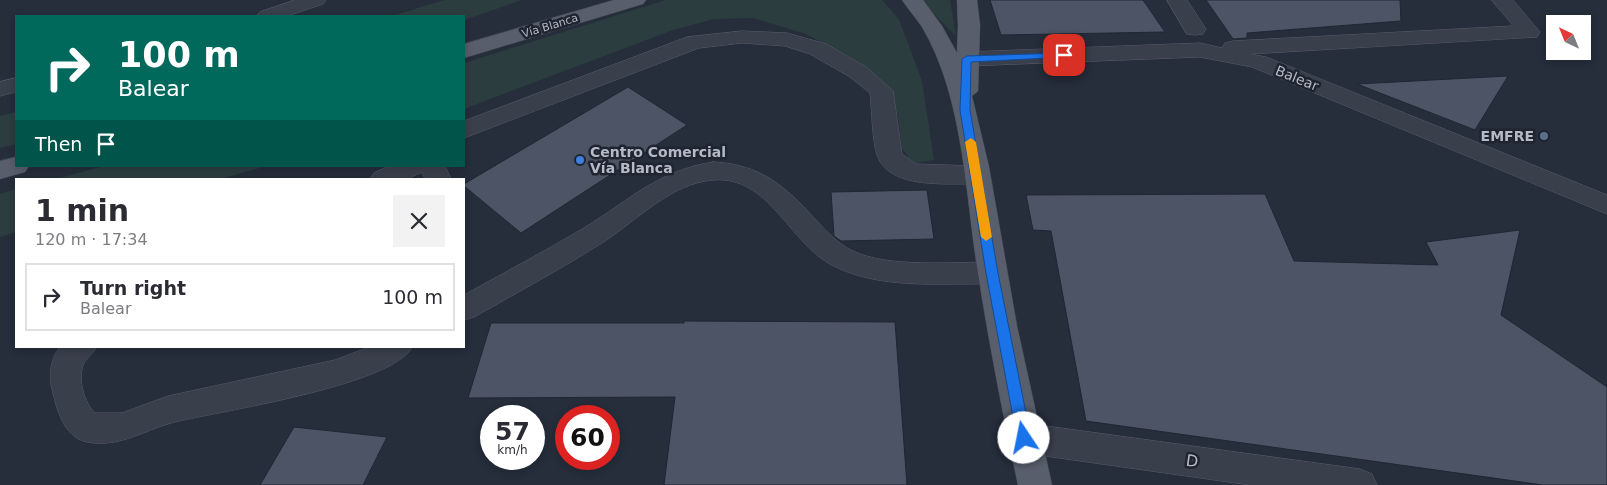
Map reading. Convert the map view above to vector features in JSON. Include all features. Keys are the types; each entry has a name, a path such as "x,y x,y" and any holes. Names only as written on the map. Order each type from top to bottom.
{"main road":[{"name":"Vía Blanca","path":"465,41 579,0"},
{"name":"Vía Blanca","path":"465,51 636,0"},
{"path":"912,0 926,14 948,58 965,110 992,273 1035,485"},
{"path":"965,110 969,25 967,0"},
{"path":"0,170 15,166"}],"street":[{"path":"270,15 316,0"},
{"path":"1177,0 1198,40 1529,32 1502,0"},
{"path":"465,130 695,42 742,36 767,38 787,40 818,49 858,72 881,92 890,156 897,165 912,173 976,175"},
{"name":"Balear","path":"967,59 1198,40 1258,62 1607,205"},
{"path":"0,89 15,85"},
{"path":"385,178 412,167"},
{"path":"465,308 596,233 682,178 713,170 738,172 760,182 780,198 824,246 845,260 882,270 992,273"},
{"path":"80,348 69,358 65,380 74,413 88,428 122,427 168,410 337,373 380,357 395,348"},
{"name":"D","path":"1024,438 1360,485"}],"shaded area":[{"path":"444,0 522,0 465,20 465,15 395,15"},
{"path":"666,0 882,0 899,19 922,81 934,160 915,163 909,158 902,148 898,116 889,91 860,63 806,34 753,18 714,19 673,30 465,109 465,63"},
{"path":"920,0 950,0 956,36"},
{"path":"15,112 15,144 0,148 0,116"},
{"path":"100,167 263,167 224,178 60,178"},
{"path":"15,189 15,232 0,237 0,194"}],"building":[{"path":"990,0 1143,0 1165,32 1001,35"},
{"path":"1206,0 1400,0 1401,21 1247,33 1247,38 1233,39"},
{"path":"1508,76 1475,130 1357,84"},
{"path":"628,87 687,125 521,233 465,187 465,183"},
{"path":"927,190 934,239 841,241 834,236 831,192"},
{"path":"1265,194 1294,261 1438,265 1426,242 1520,230 1501,315 1607,387 1607,485 1543,485 1086,421 1051,231 1033,230 1026,195"},
{"path":"684,321 895,322 907,485 664,485 675,397 468,398 491,323 684,323"},
{"path":"294,427 387,437 363,485 260,485"}],"slow traffic":[{"path":"971,142 986,237"}],"place":[{"name":"EMFRE","path":"1544,136"},
{"name":"Centro Comercial Vía Blanca","path":"580,160"}],"route":[{"path":"1024,438 992,273 965,110 967,59 1064,55"}]}
